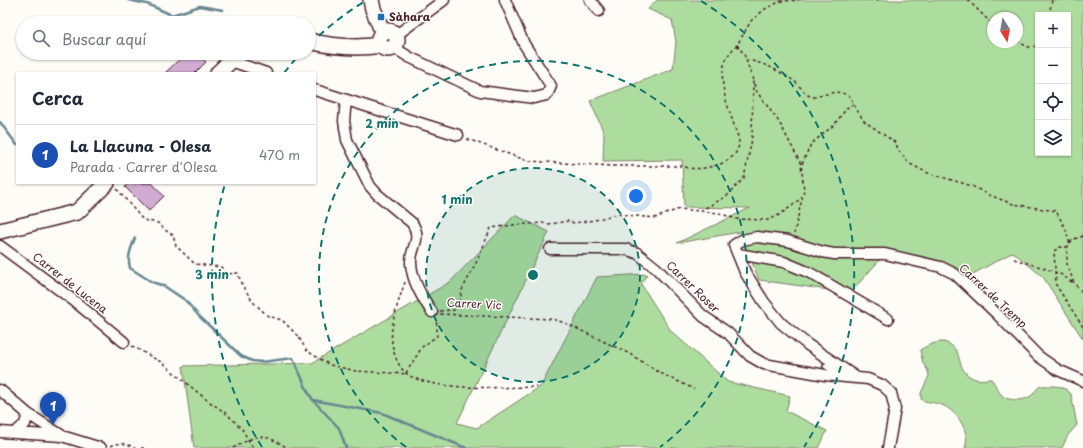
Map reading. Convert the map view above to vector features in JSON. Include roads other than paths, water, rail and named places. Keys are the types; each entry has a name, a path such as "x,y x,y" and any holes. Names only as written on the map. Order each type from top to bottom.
{"street":[{"path":"371,0 388,40 409,57 480,91 534,98 547,95 551,86 524,44 505,0"},
{"path":"316,43 331,46 364,47 388,40 444,0"},
{"path":"590,0 599,11"},
{"path":"219,72 232,60"},
{"path":"241,60 264,72"},
{"path":"316,90 458,135"},
{"name":"Carrer Vic","path":"346,100 344,120 347,140 370,186 377,194 412,223 415,228 417,238 411,261 412,272 420,294 432,312"},
{"path":"0,231 77,212 111,186"},
{"name":"Carrer de Tremp","path":"736,249 742,240 757,237 792,242 834,254 885,254 941,268 955,274 1038,356 1058,370 1083,381"},
{"name":"Carrer de Lucena","path":"0,246 73,300 124,342"},
{"name":"Carrer Roser","path":"550,249 625,250 637,253 656,268 703,316 728,333 750,356 764,364 825,375 857,378"},
{"path":"736,249 784,262 810,273 888,319"},
{"path":"736,249 745,272 764,302 781,323 808,345 857,378 868,379 882,385 892,393 895,409 888,448"},
{"path":"0,390 28,414 62,436"},
{"path":"16,432 25,424 28,414"},
{"path":"0,432 62,436 101,448"}],"lane":[{"path":"826,366 839,376"}],"waterway":[{"path":"128,0 147,4 172,15 200,6 223,10"},
{"path":"0,122 16,144"},
{"path":"135,238 129,256 130,268 152,282 164,286 185,300 199,316 241,356 252,361 262,362 293,358 308,392 313,400 339,428 346,448"},
{"path":"313,400 382,413 466,448"}],"place":[{"name":"Sàhara","path":"381,17"},
{"name":"La Llacuna - Olesa","path":"53,425"}]}
